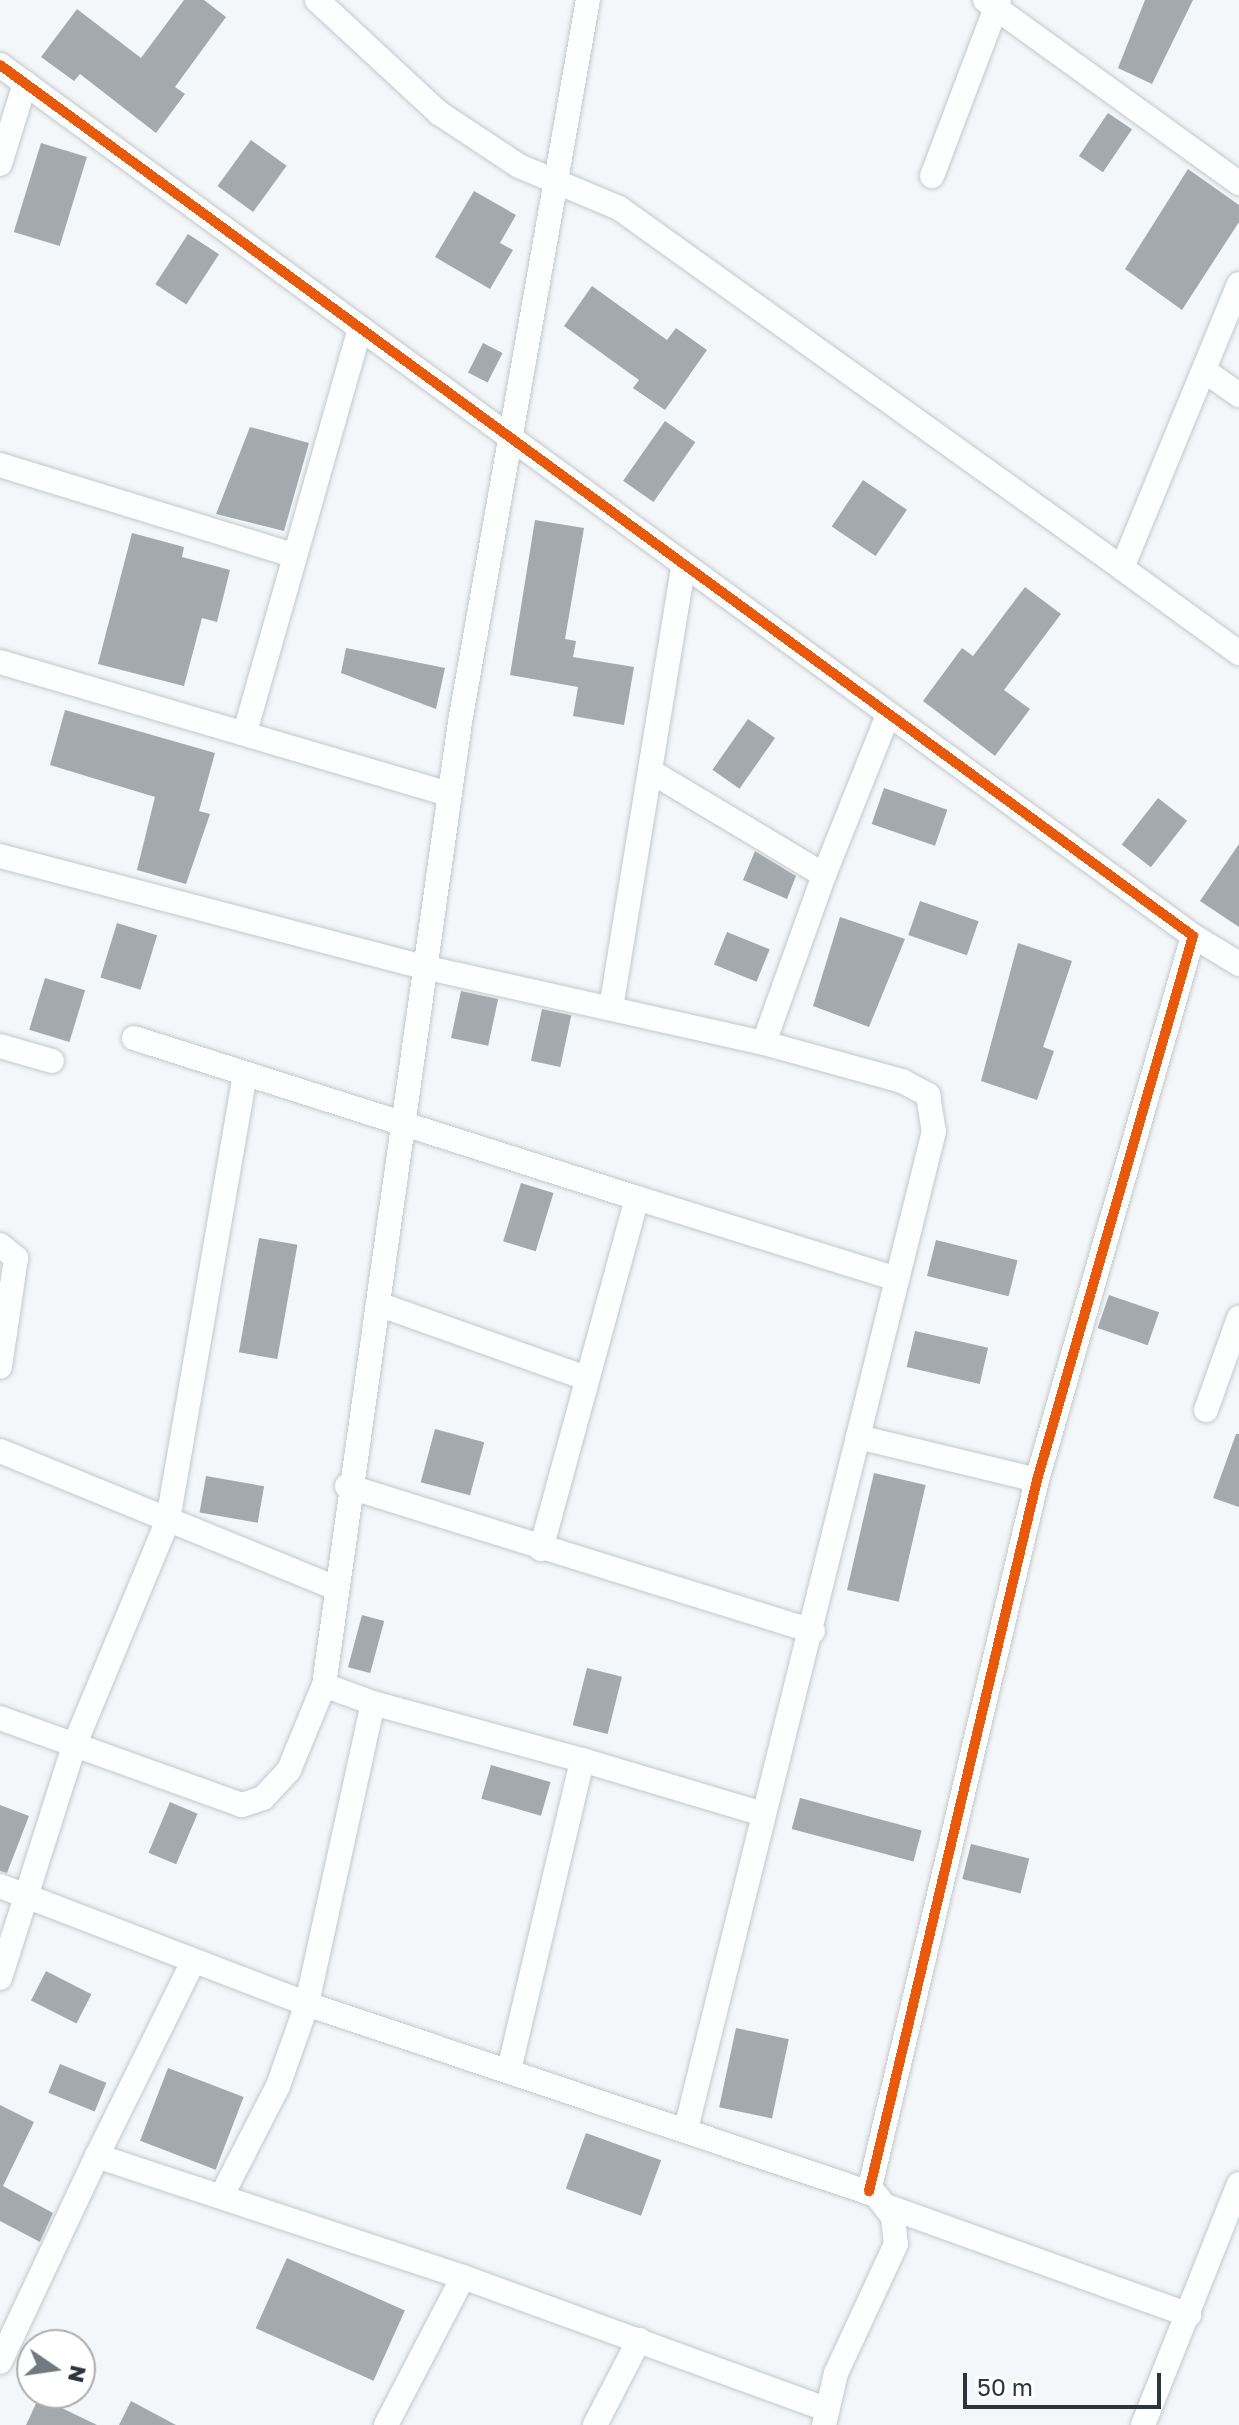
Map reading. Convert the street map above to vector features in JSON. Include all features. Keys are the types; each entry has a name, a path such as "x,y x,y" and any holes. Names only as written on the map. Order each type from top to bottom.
{"street":[{"path":"317,0 352,11 439,113 519,166 619,208 1239,653"},
{"path":"0,1718 228,1804 254,1803 289,1770 324,1685 347,1486 407,1120 449,794 506,437 552,178 588,0"},
{"path":"932,176 993,2 1239,183"},
{"path":"0,65 888,715 1193,936 1239,964"},
{"path":"0,164 25,83"},
{"path":"1122,568 1239,284"},
{"path":"245,732 290,554 360,328"},
{"path":"1205,371 1239,395"},
{"path":"0,465 290,554"},
{"path":"611,1008 683,566"},
{"path":"0,662 449,794"},
{"path":"764,1043 824,875 888,715"},
{"path":"650,771 824,875"},
{"path":"2,861 428,968 764,1043 902,1081 928,1095 934,1131 813,1631 763,1814 686,2129"},
{"path":"869,2191 1037,1480 1193,936"},
{"path":"134,1038 245,1076 407,1120 637,1198 897,1279"},
{"path":"0,1046 52,1061"},
{"path":"0,1978 74,1746 168,1520 245,1076"},
{"path":"541,1549 637,1198"},
{"path":"0,1245 16,1258 0,1367"},
{"path":"378,1304 586,1378"},
{"path":"1206,1410 1239,1318"},
{"path":"858,1437 1037,1480"},
{"path":"0,1451 334,1587"},
{"path":"347,1486 541,1549 813,1631"},
{"path":"324,1685 373,1703 763,1814"},
{"path":"222,2195 278,2086 307,2004 373,1703"},
{"path":"509,2070 582,1760"},
{"path":"0,1886 307,2004 869,2191 889,2207 1189,2315"},
{"path":"0,2362 193,1962"},
{"path":"97,2156 222,2195 639,2340 823,2417 891,2266 896,2230 889,2207"},
{"path":"1143,2425 1239,2184"},
{"path":"386,2425 463,2277"},
{"path":"595,2425 639,2340"}],"building":[{"path":"184,0 204,0 226,17 175,87 185,94 156,133 80,74 74,81 41,57 77,9 141,58"},
{"path":"1145,0 1193,0 1152,84 1118,68"},
{"path":"1108,113 1132,129 1103,172 1079,156"},
{"path":"251,140 287,166 253,212 217,186"},
{"path":"41,143 87,157 60,246 14,232"},
{"path":"1188,169 1239,205 1239,222 1182,310 1125,269"},
{"path":"474,191 516,215 500,243 513,250 490,289 435,257"},
{"path":"188,234 219,254 186,304 155,284"},
{"path":"592,286 667,340 676,328 707,350 665,410 633,388 639,380 564,326"},
{"path":"483,343 503,353 488,382 468,372"},
{"path":"665,421 695,442 653,502 623,481"},
{"path":"250,427 309,443 284,531 216,514"},
{"path":"863,480 907,510 876,556 832,526"},
{"path":"535,520 584,528 565,639 576,641 573,657 634,667 624,725 573,716 578,687 510,675"},
{"path":"132,533 184,547 182,557 230,570 217,622 202,618 184,686 98,664"},
{"path":"1025,587 1061,614 1004,690 1030,709 995,756 923,701 962,648 973,656"},
{"path":"346,648 445,668 436,709 341,673"},
{"path":"65,710 215,753 199,811 210,814 186,884 137,870 155,797 50,765"},
{"path":"748,719 775,738 739,789 712,770"},
{"path":"884,788 947,810 935,846 872,824"},
{"path":"1158,798 1187,821 1151,867 1122,844"},
{"path":"1239,844 1239,927 1200,901"},
{"path":"755,851 796,876 787,899 743,880"},
{"path":"920,901 979,921 967,955 908,935"},
{"path":"840,917 905,939 869,1027 813,1006"},
{"path":"117,923 157,935 140,990 100,978"},
{"path":"727,932 770,949 757,982 714,964"},
{"path":"1018,943 1072,961 1043,1047 1054,1051 1037,1100 981,1081"},
{"path":"45,978 85,990 69,1042 29,1030"},
{"path":"461,991 498,999 488,1046 451,1038"},
{"path":"542,1009 571,1015 560,1067 531,1061"},
{"path":"521,1183 554,1193 536,1251 503,1241"},
{"path":"259,1238 297,1245 277,1359 239,1352"},
{"path":"936,1240 1018,1260 1009,1296 927,1276"},
{"path":"1109,1295 1159,1312 1148,1345 1098,1328"},
{"path":"915,1331 988,1348 980,1384 907,1367"},
{"path":"435,1429 484,1442 470,1495 421,1482"},
{"path":"1236,1434 1239,1434 1239,1507 1213,1498"},
{"path":"874,1473 926,1485 899,1602 847,1590"},
{"path":"206,1476 264,1486 258,1523 200,1512"},
{"path":"362,1615 384,1621 370,1673 348,1667"},
{"path":"587,1668 622,1677 608,1734 573,1725"},
{"path":"491,1765 551,1782 541,1816 481,1799"},
{"path":"800,1798 922,1831 913,1862 792,1829"},
{"path":"170,1802 198,1814 176,1864 149,1853"},
{"path":"0,1805 29,1816 7,1873 0,1871"},
{"path":"971,1844 1029,1859 1021,1893 962,1879"},
{"path":"46,1971 91,1994 76,2024 31,2000"},
{"path":"736,2028 789,2039 772,2118 719,2107"},
{"path":"60,2064 106,2083 95,2111 48,2093"},
{"path":"168,2068 244,2097 216,2170 140,2141"},
{"path":"0,2105 34,2122 3,2186 53,2213 40,2242 0,2221"},
{"path":"586,2133 661,2160 641,2216 566,2188"},
{"path":"287,2258 405,2310 374,2381 256,2328"},
{"path":"131,2401 176,2425 119,2425"},
{"path":"33,2409 64,2409 97,2425 26,2425"}],"cycle path":[{"path":"0,65 1193,936 1037,1480 869,2191"}]}
